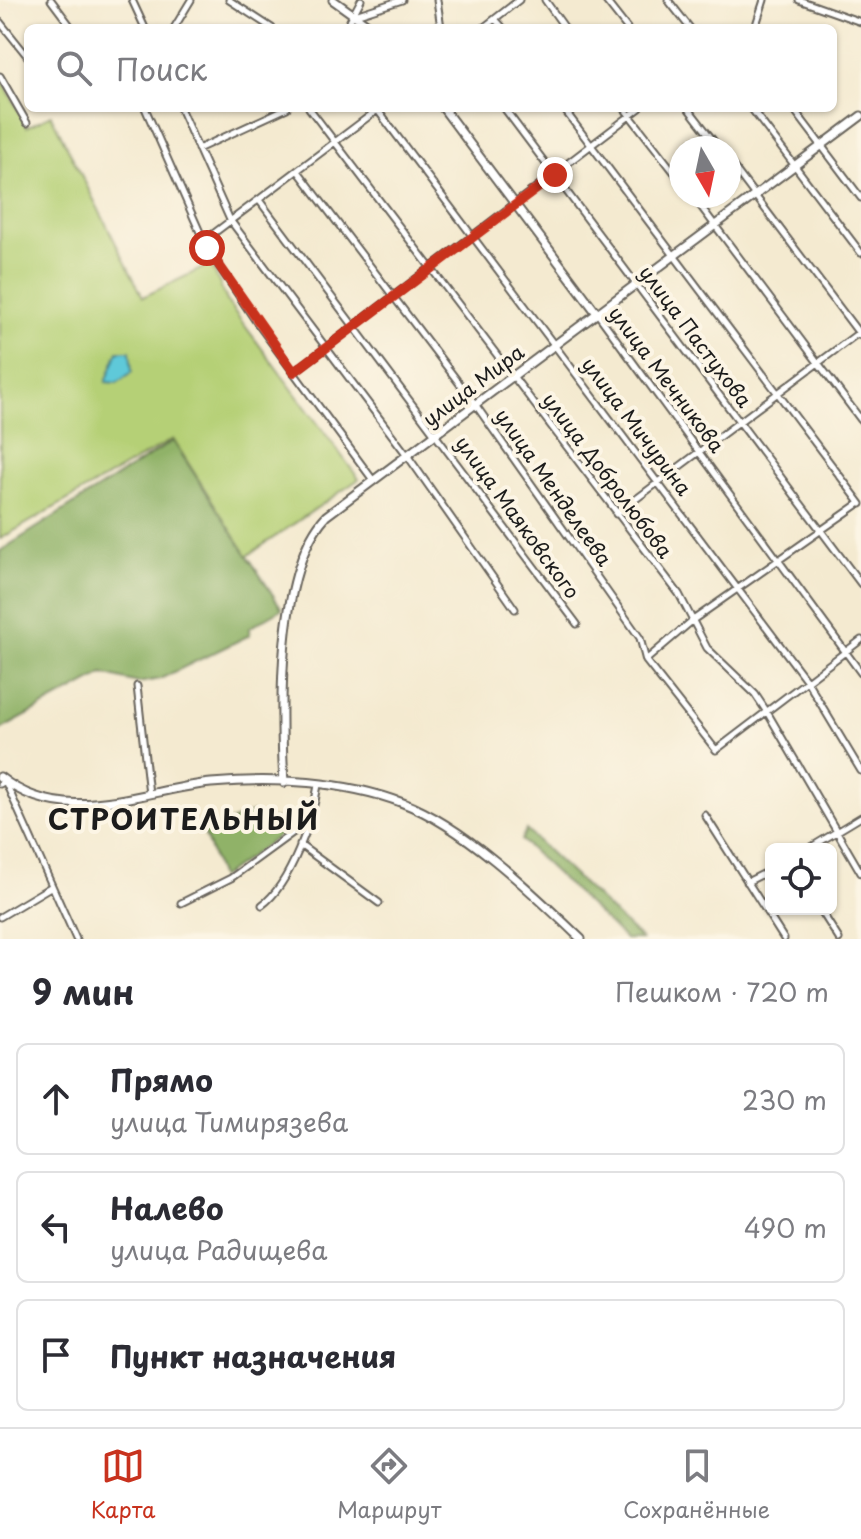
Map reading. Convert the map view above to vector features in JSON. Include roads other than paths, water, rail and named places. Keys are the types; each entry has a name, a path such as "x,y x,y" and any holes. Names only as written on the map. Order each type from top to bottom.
{"main road":[{"path":"333,0 367,24"},
{"name":"улица Мечникова","path":"446,112 596,312"},
{"name":"улица Мира","path":"284,783 280,708 283,669 305,549 312,531 326,516 554,343 861,116"},
{"path":"2,781 33,793 85,805 114,803 211,783 318,785 356,790 405,803 494,861 581,939"}],"street":[{"path":"51,0 69,24"},
{"path":"132,0 143,24"},
{"path":"176,24 191,0"},
{"path":"229,0 266,24"},
{"path":"349,24 361,0"},
{"path":"355,15 402,0"},
{"path":"437,0 440,24"},
{"path":"488,24 519,0"},
{"path":"545,0 562,24"},
{"path":"605,0 624,24"},
{"path":"668,0 687,24"},
{"path":"755,24 764,0"},
{"path":"799,0 861,22"},
{"path":"495,19 499,24"},
{"path":"0,22 24,52"},
{"path":"0,76 27,123"},
{"path":"147,112 205,240 230,285 374,481"},
{"path":"182,112 230,220 407,455 515,609"},
{"path":"198,149 278,112"},
{"name":"улица Добролюбова","path":"312,112 679,594 707,648 755,694 861,873"},
{"path":"205,240 374,112"},
{"name":"улица Мичурина","path":"380,112 740,589 807,681 861,771"},
{"name":"улица Пастухова","path":"507,112 861,584"},
{"path":"566,112 861,503 693,620 646,661"},
{"path":"627,112 669,166"},
{"path":"294,372 635,112"},
{"path":"691,112 710,136"},
{"path":"754,112 861,253"},
{"path":"796,112 861,198"},
{"name":"улица Менделеева","path":"298,171 475,404 640,638 646,661 716,750 767,712"},
{"path":"616,514 860,334 741,177"},
{"name":"улица Маяковского","path":"259,200 577,624"},
{"path":"702,208 861,420"},
{"name":"улица Мечникова","path":"596,312 702,452 861,673"},
{"path":"767,712 861,640"},
{"path":"137,686 149,794"},
{"path":"2,781 76,939"},
{"path":"262,905 280,887 300,845 318,785"},
{"path":"705,815 784,939"},
{"path":"818,843 861,817"},
{"path":"181,903 231,878 306,823"},
{"path":"300,845 379,903"},
{"path":"747,882 765,873"},
{"path":"0,917 52,886"},
{"path":"824,915 839,939"}],"water":[{"path":"118,351 130,351 132,372 117,383 106,382"}],"district":[{"name":"СТРОИТЕЛЬНЫЙ","path":"184,818"}]}
